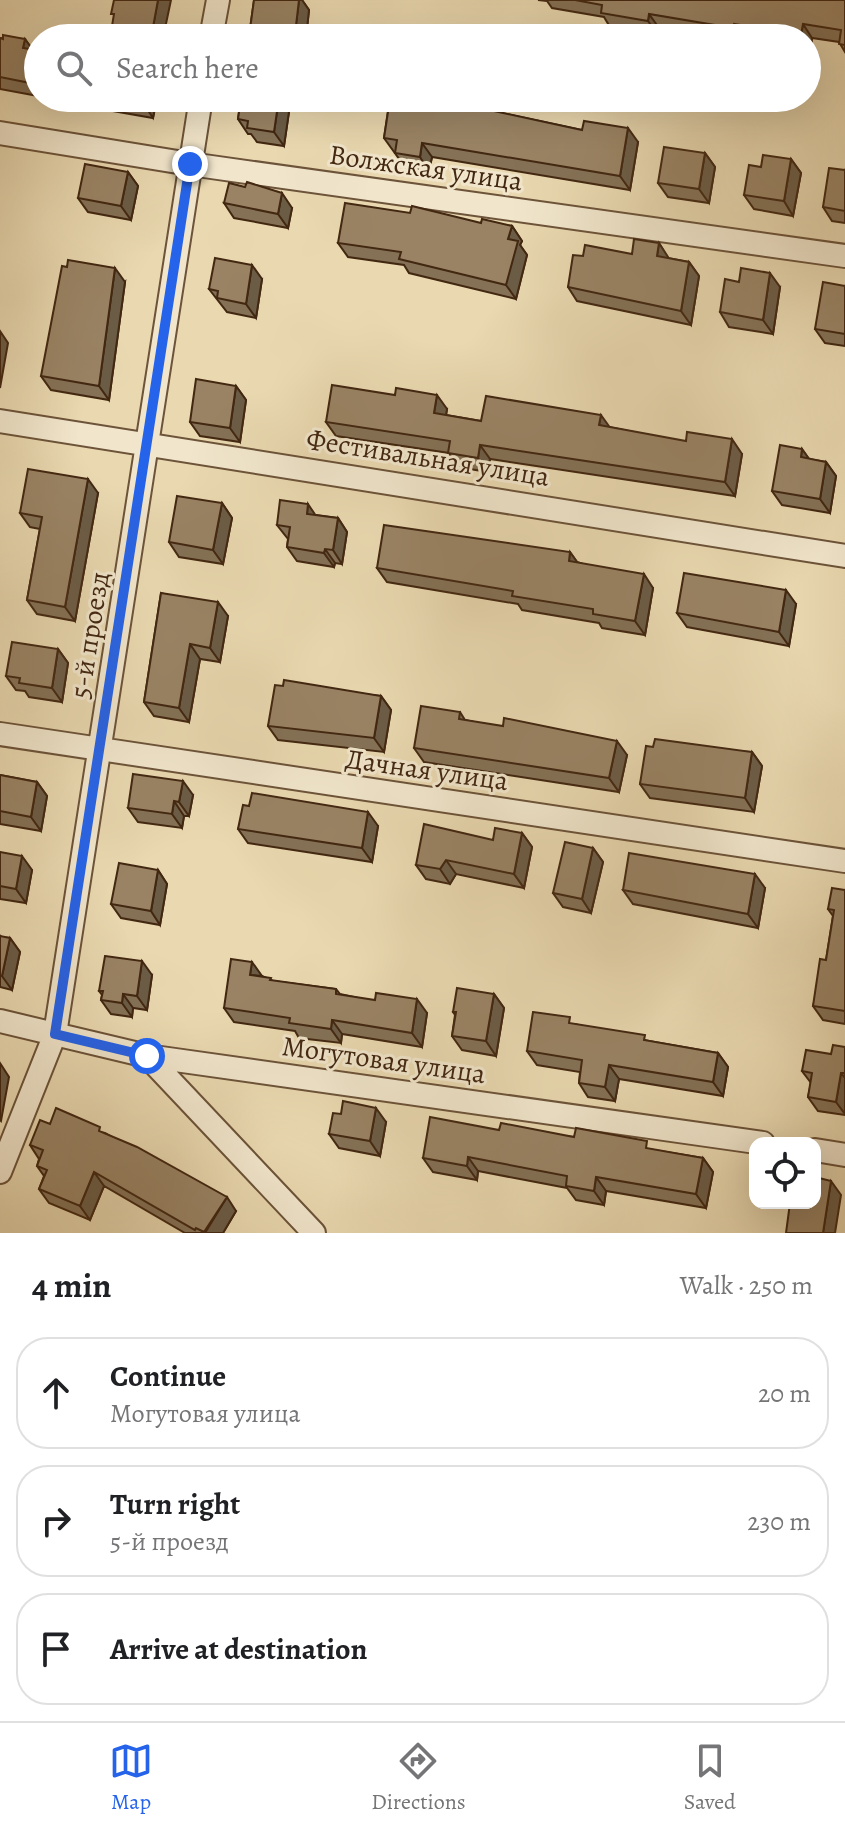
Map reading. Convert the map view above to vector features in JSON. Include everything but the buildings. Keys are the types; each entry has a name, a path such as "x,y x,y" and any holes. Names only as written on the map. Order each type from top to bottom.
{"street":[{"path":"214,24 218,0"},
{"name":"5-й проезд","path":"0,1172 55,1034 199,112"},
{"name":"Волжская улица","path":"0,133 190,164 845,256"},
{"name":"Фестивальная улица","path":"0,421 149,442 845,556"},
{"name":"Дачная улица","path":"0,734 101,752 845,861"},
{"name":"Могутовая улица","path":"0,1021 147,1056 749,1141"},
{"path":"147,1056 314,1233"},
{"path":"821,1151 845,1155"}],"route":[{"path":"147,1056 55,1034 190,164"}]}
